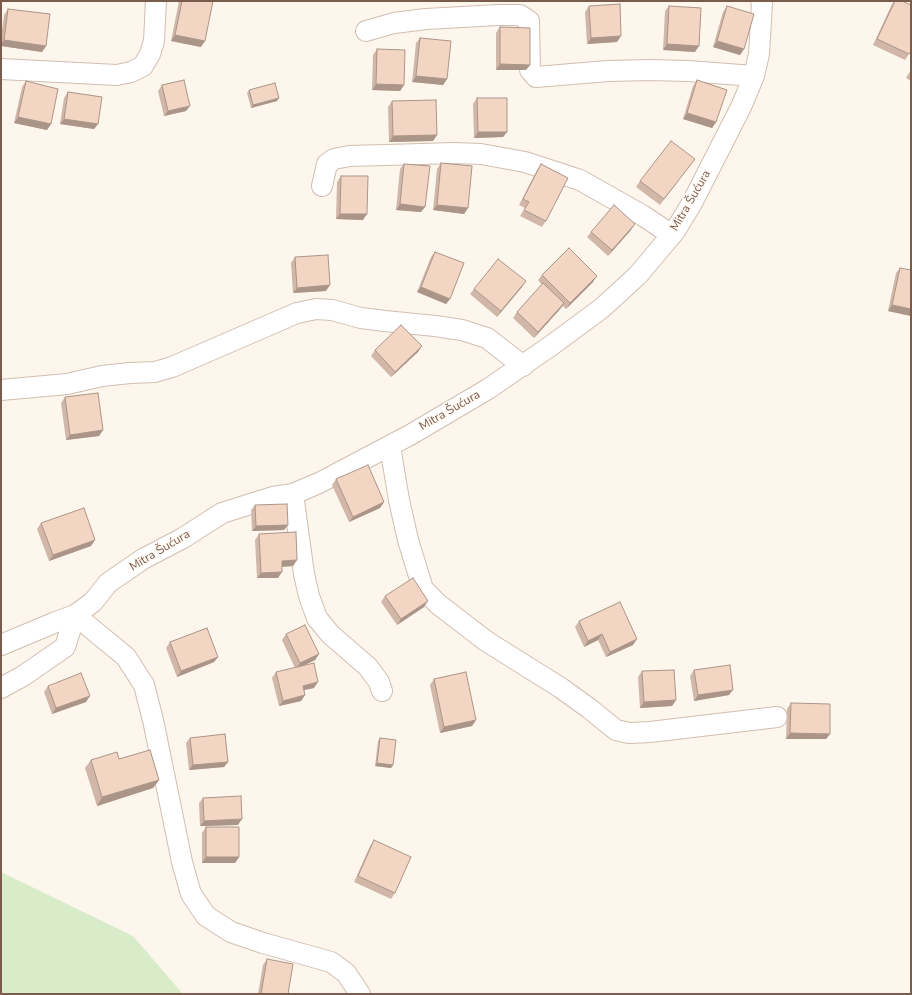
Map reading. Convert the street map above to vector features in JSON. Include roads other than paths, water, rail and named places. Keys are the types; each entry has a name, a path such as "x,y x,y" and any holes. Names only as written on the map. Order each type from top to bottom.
{"street":[{"path":"1,69 117,75 131,72 143,66 150,54 154,41 156,1"},
{"name":"Mitra Šućura","path":"1,645 75,615 93,602 108,583 143,559 182,538 222,513 273,497 292,494 319,483 390,446 488,389 523,366 602,308 638,275 672,235 692,203 741,107 754,76 759,54 762,1"},
{"path":"366,31 394,23 498,15 520,15 529,21 530,70 536,77 608,71 650,70 754,76"},
{"path":"322,186 327,164 334,159 349,156 407,154 481,154 525,162 580,180 672,235"},
{"path":"1,390 67,384 102,376 130,372 155,372 172,367 297,313 316,309 332,310 361,318 462,330 487,338 523,366"},
{"path":"390,446 399,500 408,540 423,589 438,604 486,641 561,688 616,730 629,733 650,732 777,717"},
{"path":"292,494 304,574 309,596 317,618 330,634 368,666 379,682 382,691"},
{"path":"1,688 23,676 65,647 75,615 126,657 144,685 153,720 182,862 191,894 206,916 231,932 263,943 331,962 346,973 360,994"}]}
